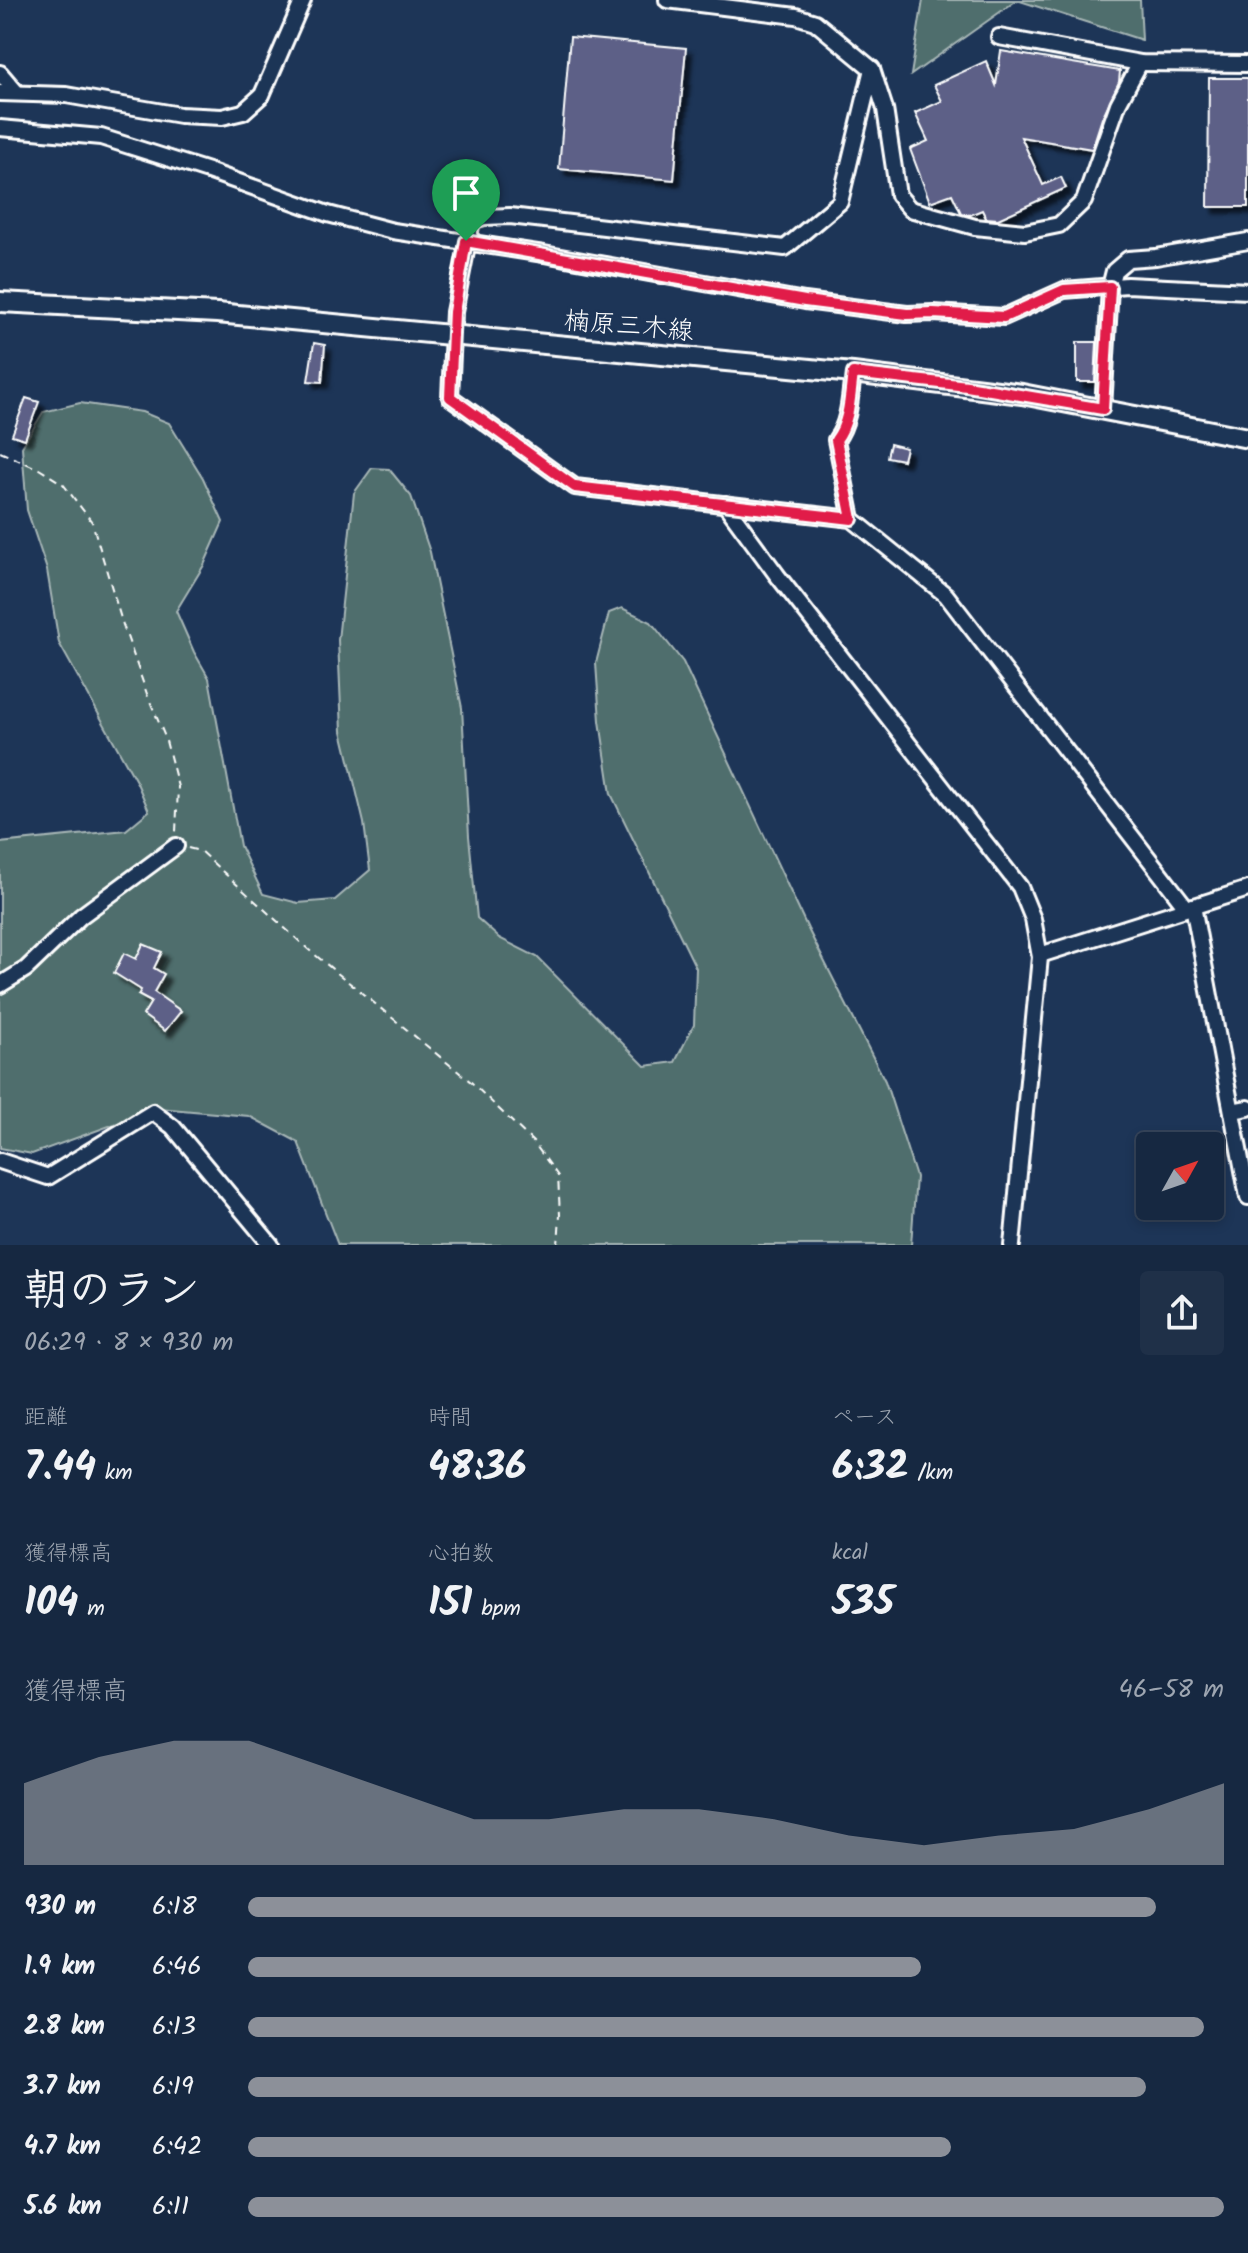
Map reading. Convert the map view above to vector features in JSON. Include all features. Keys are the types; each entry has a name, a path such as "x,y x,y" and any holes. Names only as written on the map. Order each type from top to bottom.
{"main road":[{"name":"楠原三木線","path":"0,302 217,313 853,373 967,386 1248,438"}],"street":[{"path":"0,93 66,95 180,115 222,117 243,112 262,95 303,0"},
{"path":"667,0 796,16 815,22 872,69 885,109 898,195 910,209 975,227 1025,232 1059,225 1084,201 1118,104 1140,63"},
{"path":"999,37 1140,63 1248,64"},
{"path":"872,69 840,202 785,248 510,216 484,217 472,221 466,241 452,335 450,397 575,487 852,519 946,595 1190,906 1248,1197"},
{"path":"0,73 17,93"},
{"path":"0,128 101,137 328,214 393,231 805,301 907,314 1004,317 1064,290 1110,287 1248,291"},
{"path":"1103,409 1110,287 1114,271 1128,259 1248,241"},
{"path":"852,519 836,440 842,432 848,409 853,373"},
{"path":"725,504 1020,887 1033,919 1040,955 1012,1245"},
{"path":"0,985 26,969 81,916 176,846"},
{"path":"1040,955 1248,889"},
{"path":"1232,1111 1248,1108"},
{"path":"0,1161 48,1177 153,1112 173,1127 271,1245"}],"path":[{"path":"0,452 39,469 63,484 92,522 122,622 165,737 178,787 176,846 200,851 309,950 471,1082 526,1134 558,1176 558,1245"}],"green space":[{"path":"923,0 1017,0 911,75"},
{"path":"1017,0 1140,0 1142,40"},
{"path":"80,403 142,412 169,423 203,478 223,522 204,565 176,611 209,678 240,846 263,894 298,903 335,900 370,870 364,823 342,731 338,640 354,493 372,468 389,469 411,496 430,552 462,708 477,918 499,938 537,957 645,1066 675,1062 694,1025 696,968 611,794 600,721 596,663 609,613 622,608 651,622 683,662 808,929 885,1081 916,1177 911,1245 338,1245 298,1142 249,1116 159,1108 32,1154 0,1148 0,843 126,830 149,811 137,783 59,643 47,570 27,510 22,447 43,412"}],"building":[{"path":"570,37 686,48 674,180 559,169"},
{"path":"1001,51 1120,71 1119,82 1092,149 1021,137 1043,185 1061,177 1066,188 998,219 986,218 982,210 970,215 961,213 952,194 930,202 910,149 928,141 915,113 942,101 934,85 986,61 996,85"},
{"path":"1209,78 1248,78 1248,207 1208,207"},
{"path":"1077,342 1097,342 1095,382 1077,382"},
{"path":"314,343 325,345 322,382 308,381"},
{"path":"26,398 39,402 25,439 12,435"},
{"path":"890,444 906,448 903,460 887,457"},
{"path":"143,944 162,952 154,968 164,974 154,992 181,1011 165,1031 143,1015 151,1002 138,995 141,990 114,973 124,953 136,959"}],"route":[{"path":"466,241 805,301 907,314 1004,317 1064,290 1110,287 1103,409 967,386 853,373 848,409 842,432 836,440 852,519 575,487 450,397 454,312 466,241"}]}
